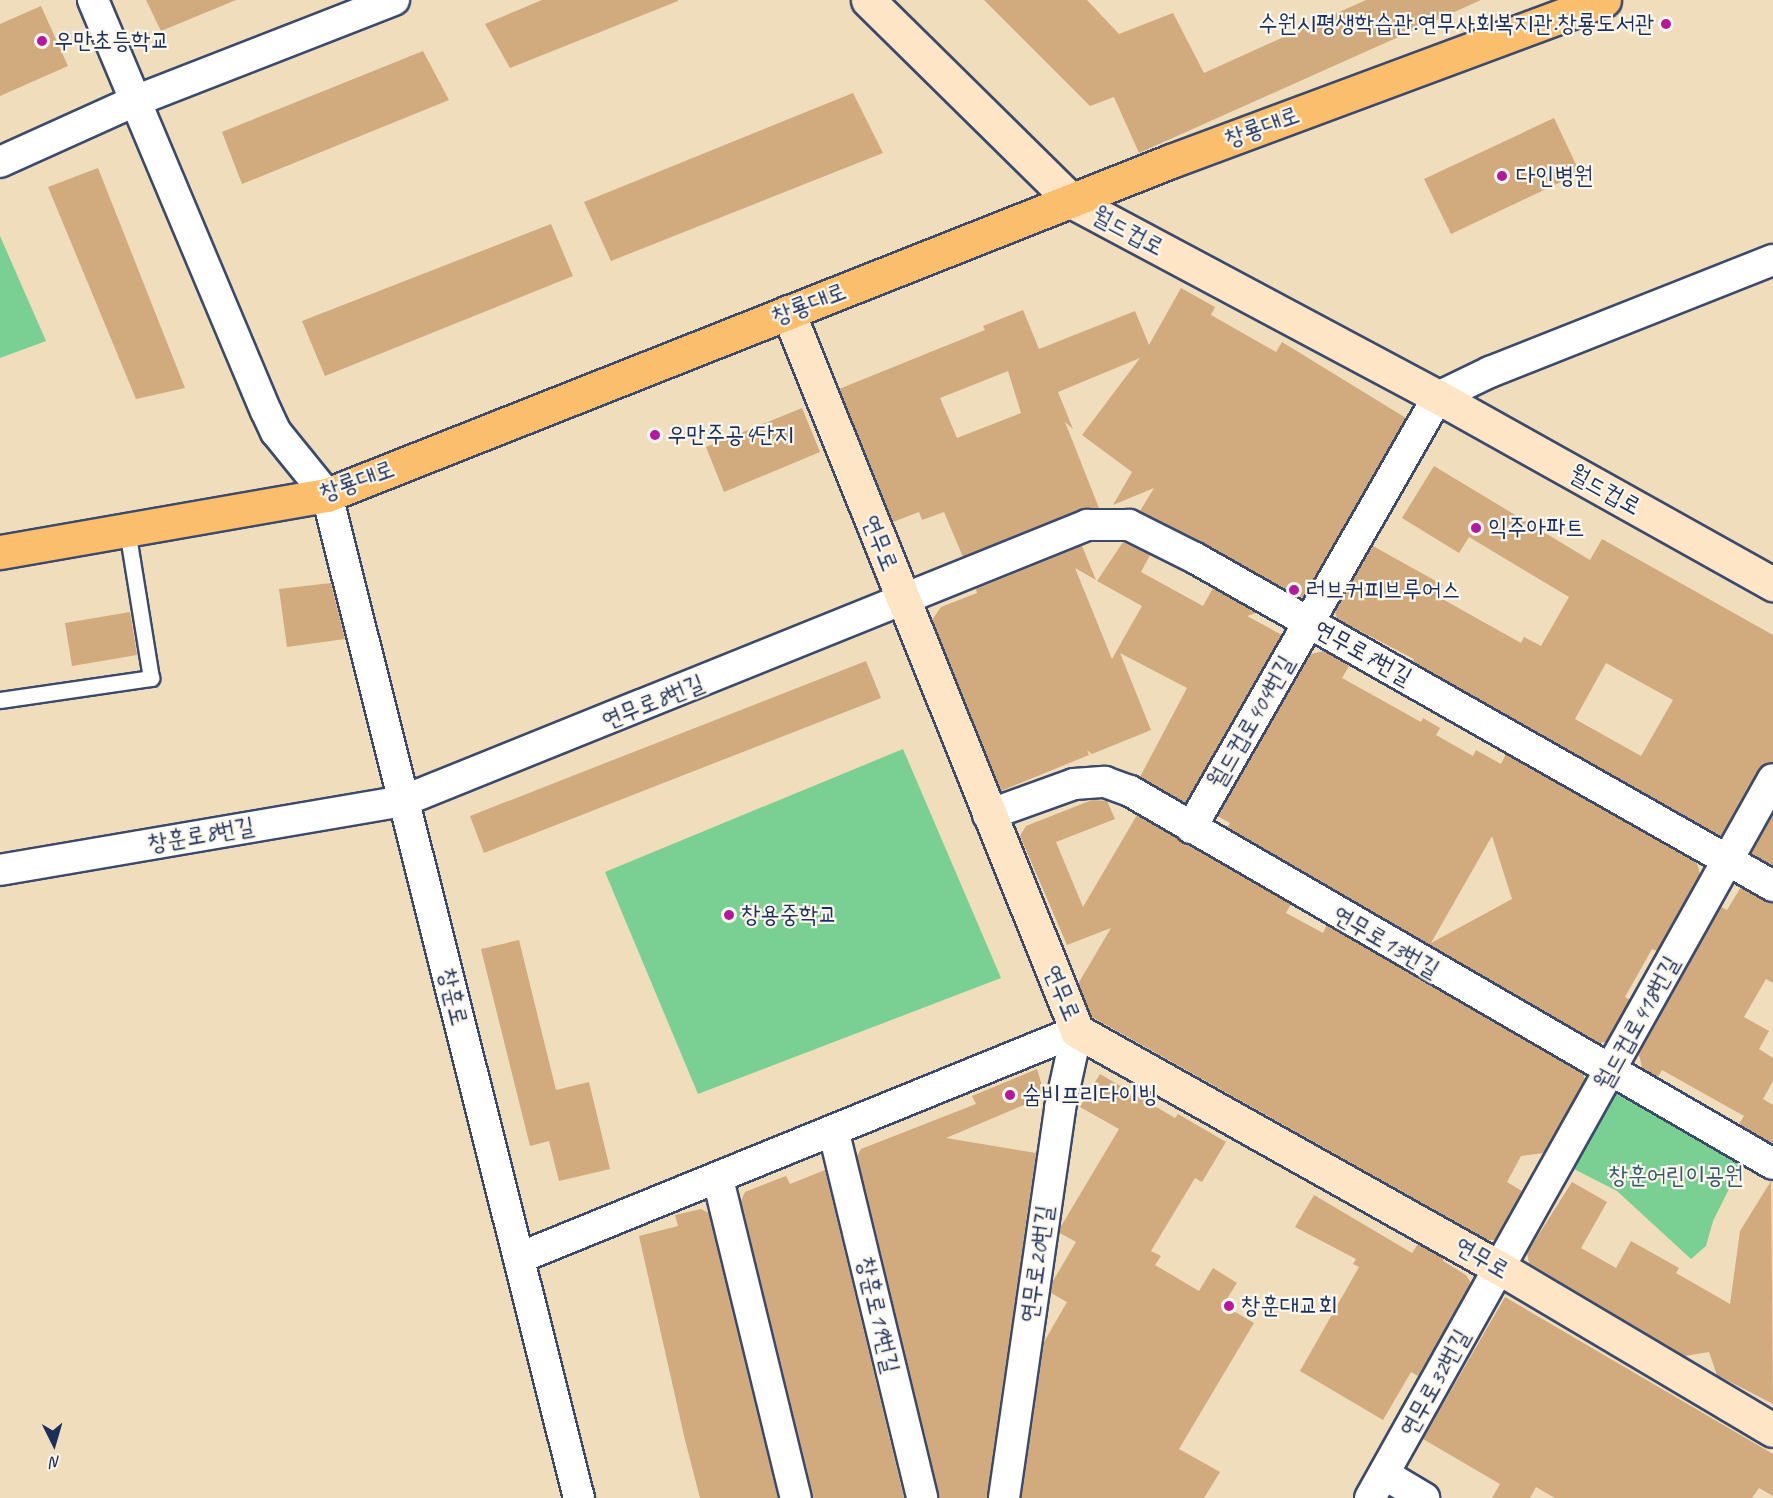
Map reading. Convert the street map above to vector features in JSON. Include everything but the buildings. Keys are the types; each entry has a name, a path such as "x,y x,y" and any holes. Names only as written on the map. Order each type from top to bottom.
{"main road":[{"name":"창룡대로","path":"0,552 327,495 788,312 1073,202 1171,161 1604,0"}],"street":[{"path":"93,0 266,411 276,432 327,495"},
{"path":"0,162 135,100 394,0"},
{"name":"월드컵로","path":"868,0 1073,202 1438,397 1773,584"},
{"path":"1438,397 1490,372 1773,260"},
{"name":"연무로","path":"788,312 988,815 1077,1031 1500,1268 1773,1430"},
{"name":"월드컵로404번길","path":"1191,828 1438,397"},
{"name":"창훈로","path":"327,495 579,1498"},
{"name":"연무로7번길","path":"903,602 1086,525 1129,525 1308,622 1773,886"},
{"name":"연무로8번길","path":"403,801 903,602"},
{"name":"월드컵로418번길","path":"1500,1268 1773,779"},
{"name":"연무로13번길","path":"988,815 1074,784 1105,782 1130,791 1609,1072 1773,1164"},
{"name":"창훈로8번길","path":"0,870 403,801"},
{"path":"519,1258 834,1133 1077,1031"},
{"name":"연무로20번길","path":"1004,1498 1060,1108 1077,1031"},
{"name":"창훈로19번길","path":"834,1133 921,1498"},
{"path":"718,1179 796,1498"},
{"name":"연무로32번길","path":"1377,1486 1500,1268"},
{"path":"1377,1486 1424,1498"}],"lane":[{"path":"0,700 151,678 127,530"}],"green space":[{"path":"0,236 46,341 0,358"},
{"path":"903,749 1001,978 698,1094 605,872"},
{"name":"창훈어린이공원","path":"1618,1086 1747,1153 1713,1221 1706,1246 1691,1259 1617,1191 1568,1166"}],"place":[{"name":"수원시평생학습관.연무사회복지관.창룡도서관","path":"1666,24"},
{"name":"우만초등학교","path":"42,41"},
{"name":"다인병원","path":"1502,176"},
{"name":"우만주공4단지","path":"655,435"},
{"name":"익주아파트","path":"1476,528"},
{"name":"러브커피브루어스","path":"1294,590"},
{"name":"창용중학교","path":"729,915"},
{"name":"숨비프리다이빙","path":"1010,1095"},
{"name":"창훈대교회","path":"1229,1306"}]}
